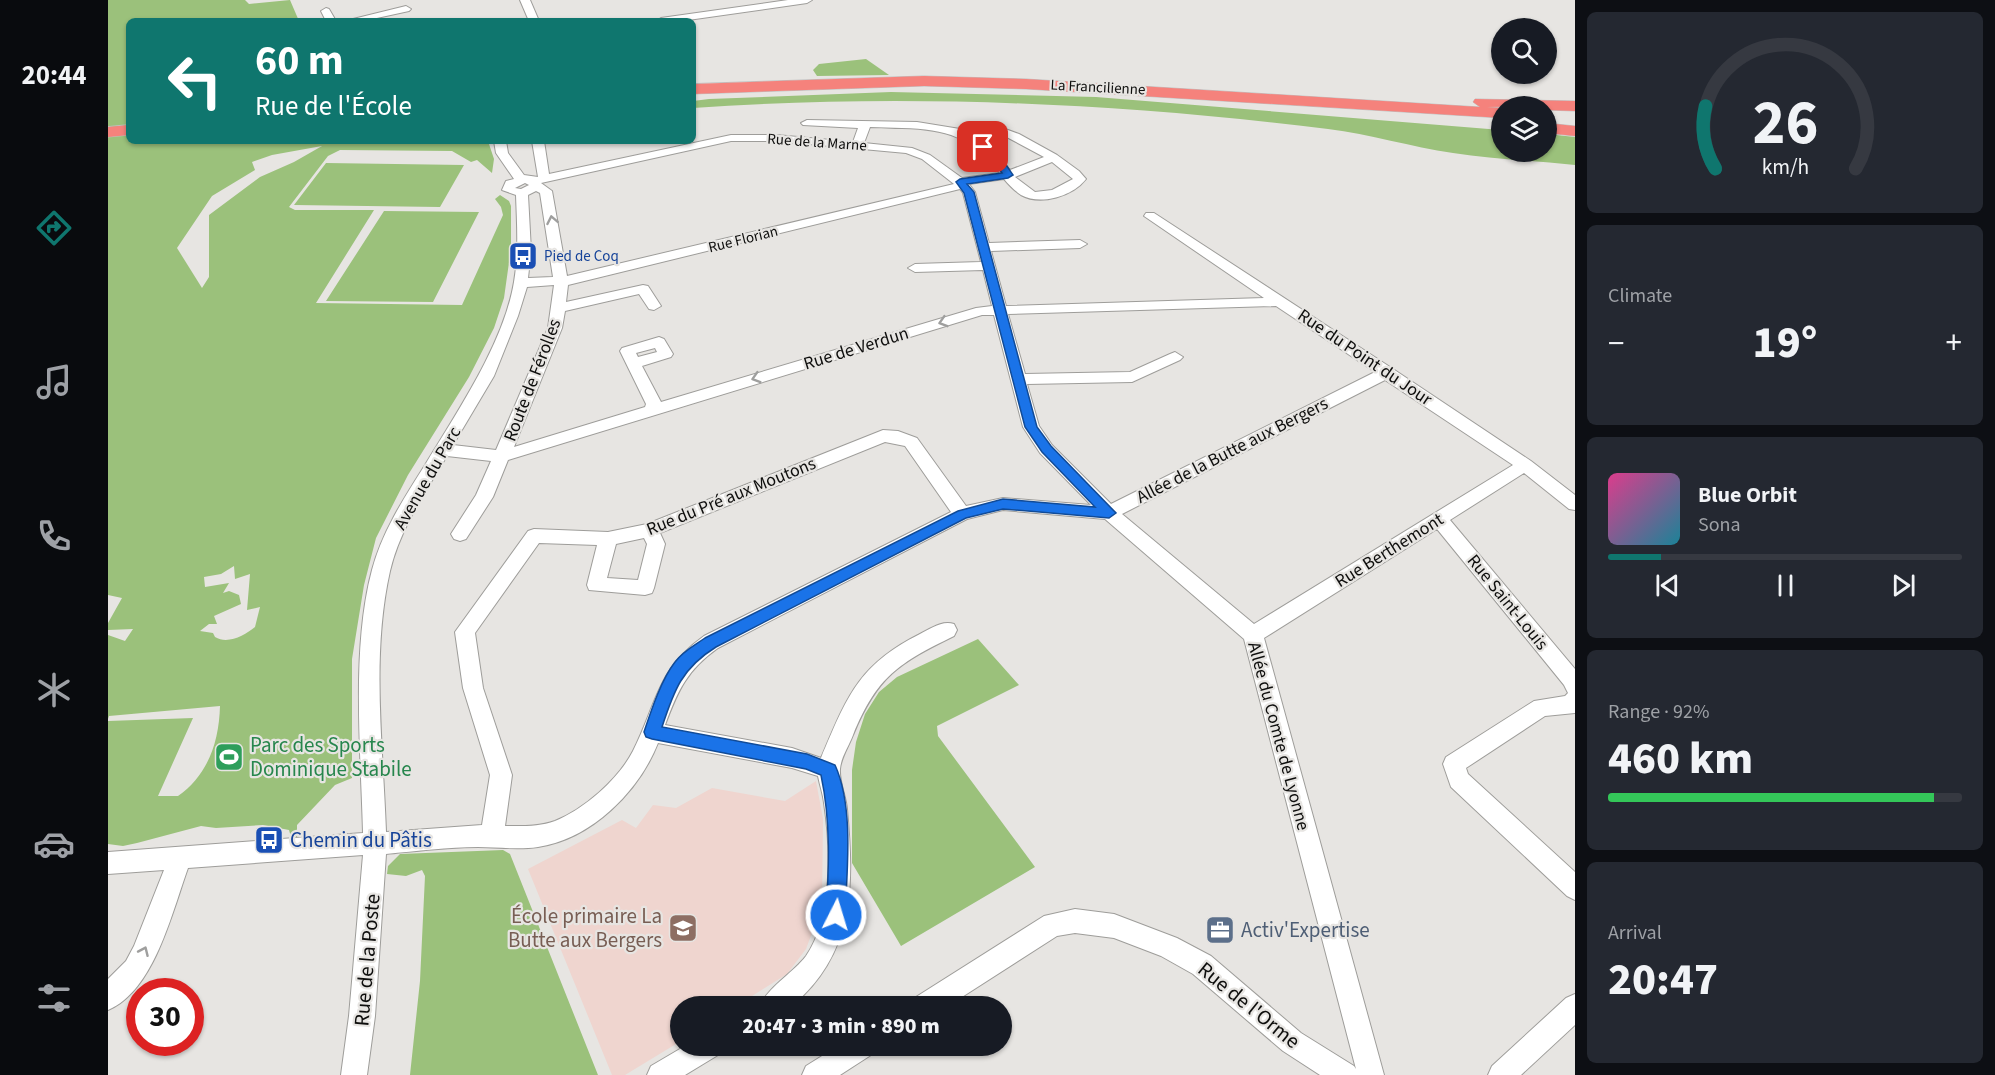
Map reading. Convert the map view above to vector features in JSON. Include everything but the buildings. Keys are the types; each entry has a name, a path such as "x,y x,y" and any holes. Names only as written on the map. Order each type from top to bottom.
{"highway":[{"name":"La Francilienne","path":"771,87 924,81 1144,89 1491,112"},
{"name":"La Francilienne","path":"696,87 1027,89 1491,118"},
{"path":"696,96 771,87"},
{"path":"1144,89 1157,87 1575,106"},
{"path":"1321,106 1341,111 1491,123"},
{"path":"1557,117 1575,118"},
{"path":"1557,123 1575,124"},
{"path":"108,125 126,124"},
{"path":"1557,129 1575,131"},
{"path":"108,132 126,130"}],"street":[{"path":"525,0 533,18"},
{"path":"682,18 807,0"},
{"path":"360,18 405,4 412,18"},
{"path":"326,11 330,18"},
{"path":"807,123 865,126 876,123 926,124 960,133 990,152 1007,175 1024,191 1036,195 1064,190 1078,181 1079,176 1076,173 1014,135 996,129 971,129 960,133"},
{"path":"857,145 865,126"},
{"name":"Rue de la Marne","path":"532,184 731,138 776,138 917,152 962,183"},
{"name":"Route de Férolles","path":"460,534 484,497 502,456 555,328 558,308 560,281 554,225 546,191 532,184 502,153 500,144"},
{"name":"Route de Férolles","path":"532,184 538,144"},
{"name":"Rue Florian","path":"521,283 574,280 962,183 1007,175 1053,158"},
{"path":"962,183 969,192 999,309"},
{"name":"Avenue du Parc","path":"376,845 370,667 372,632 381,570 399,522 486,376 511,316 521,283 532,184"},
{"name":"Rue du Point du Jour","path":"1150,216 1388,372 1525,465 1575,504"},
{"path":"983,247 1080,244"},
{"path":"915,268 989,266"},
{"path":"558,308 644,289 654,306"},
{"name":"Rue de Verdun","path":"442,450 502,456 968,314 999,309 1282,302"},
{"name":"Allée du Comte de Lyonne","path":"999,309 1031,427 1046,449 1109,513 1253,635 1371,1075"},
{"path":"1017,379 1132,377 1175,357"},
{"path":"634,363 654,404 653,409"},
{"name":"Allée de la Butte aux Bergers","path":"1109,513 1388,372"},
{"name":"Rue du Pré aux Moutons","path":"492,837 501,775 473,688 465,632 534,536 608,539 650,530 883,436 898,437 910,442 962,514"},
{"name":"Rue Berthemont","path":"1253,635 1525,465"},
{"path":"108,863 515,837 554,832 580,819 606,799 636,766 680,666 693,653 711,642 962,514 1003,504 1109,513"},
{"name":"Rue Saint-Louis","path":"1439,519 1572,680 1575,687"},
{"path":"608,539 596,585 645,588 656,544 650,530"},
{"path":"786,996 803,982 823,954 834,927 838,899 839,858 836,802 829,770 852,707 866,684 894,657 947,630"},
{"path":"1575,699 1571,705 1541,707 1454,764 1459,780 1575,888"},
{"path":"652,732 800,760 829,770"},
{"name":"Rue de la Poste","path":"354,1075 362,1016 376,845"},
{"path":"108,997 135,970 144,953 180,859"},
{"name":"Rue de l'Orme","path":"941,996 1053,925 1075,921 1114,926 1168,947 1202,965 1292,1042 1345,1075"},
{"path":"1501,1075 1575,1007"},
{"path":"660,1075 692,1056"},
{"path":"815,1075 846,1056"}],"shaded area":[{"name":"École primaire La Butte aux Bergers","path":"816,781 823,819 822,906 806,949 787,974 752,996 670,996 670,1048 625,1075 612,1075 528,869 622,820 636,828 653,805 676,808 712,788 785,801"}],"green space":[{"path":"108,0 245,0 249,4 290,0 298,18 126,18 126,144 489,144 494,159 492,173 477,160 471,162 452,151 340,150 328,156 289,207 295,210 374,210 316,303 462,305 503,215 495,199 500,195 509,201 511,206 511,248 504,298 494,328 469,377 408,475 376,538 364,585 352,659 352,778 335,785 297,825 297,837 291,837 289,830 263,825 216,828 201,826 123,846 108,844 108,721 193,718 158,796 178,796 197,778 210,757 217,732 220,706 109,716 108,719 108,635 125,641 133,629 108,630 108,623 122,598 108,595","holes":["322,146 260,177 209,215 209,277 202,288 177,248 212,196 255,170 252,162 272,155","234,566 235,579 250,574 247,610 260,607 255,627 236,638 225,640 215,637 213,633 200,631 209,624 217,624 214,616 241,604 239,595 229,591 223,593 229,583 205,587 204,577 221,574"]},
{"path":"866,59 889,75 817,76 813,70 819,64"},
{"path":"891,92 1096,97 1491,129 1491,157 1453,153 1328,129 1090,107 1011,103 852,101 696,108 696,101"},
{"path":"1557,135 1575,137 1575,165 1542,162 1557,162"},
{"path":"326,163 464,165 440,207 294,205"},
{"path":"384,211 479,212 433,302 326,301"},
{"path":"978,639 1019,685 937,726 938,736 1035,867 901,946 852,863 852,770 856,742 865,714 879,692 897,677"},
{"path":"503,850 510,854 598,1075 410,1075 420,981 425,876 422,870 406,876 387,874 388,866 400,854"}],"place":[{"name":"Pied de Coq","path":"523,256"},
{"name":"Parc des Sports Dominique Stabile","path":"229,757"},
{"name":"Chemin du Pâtis","path":"269,840"},
{"name":"École primaire La Butte aux Bergers","path":"683,928"},
{"name":"Activ'Expertise","path":"1220,930"}],"route":[{"path":"836,915 839,858 836,802 829,770 807,762 652,732 660,707 680,666 693,653 962,514 1003,504 1109,513 1046,449 1031,427 969,192 960,182 1008,175 990,152 983,147"}]}
